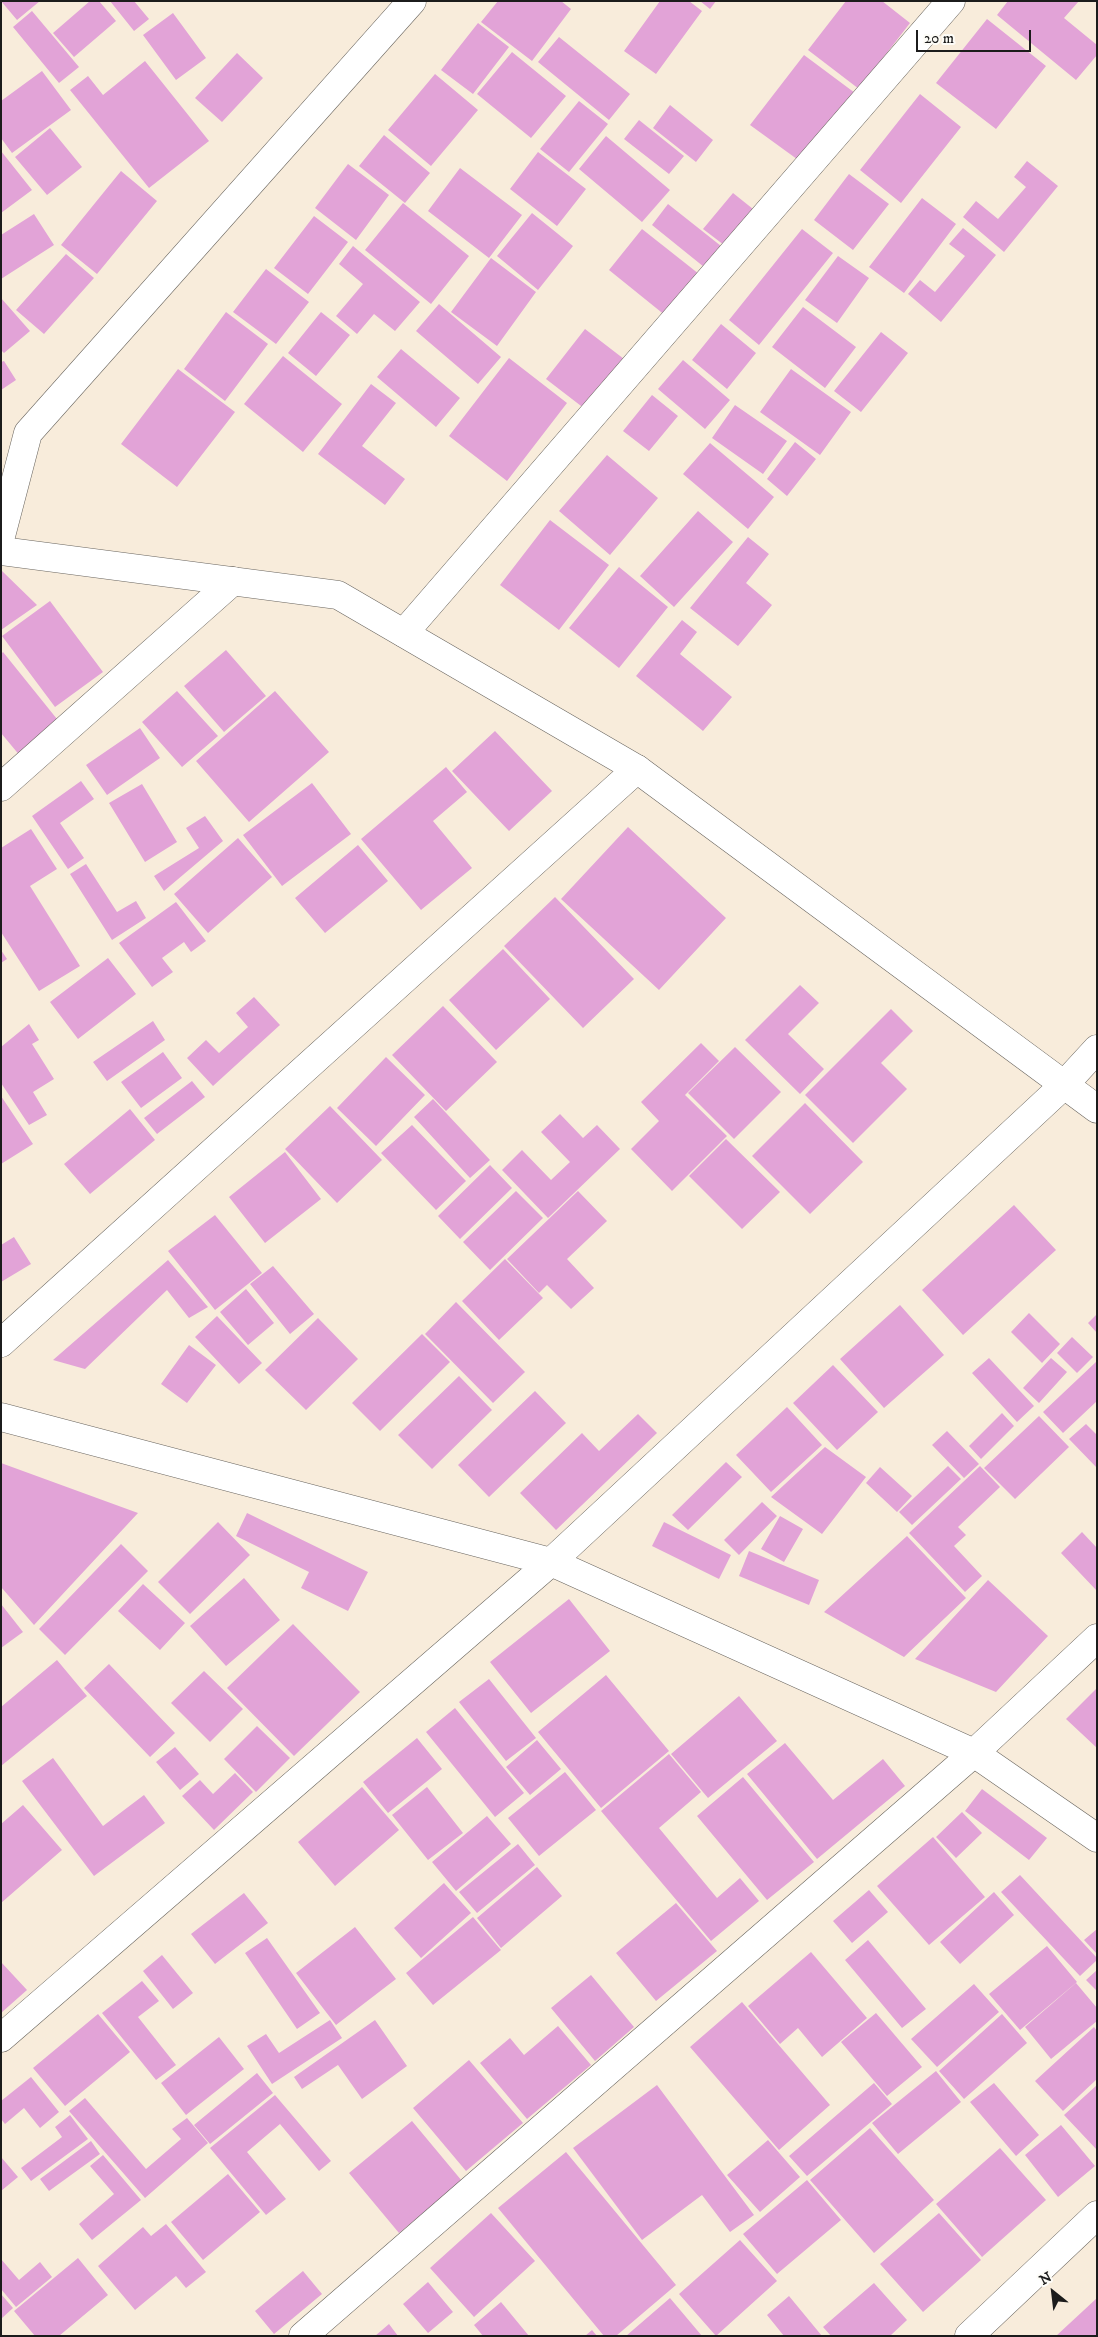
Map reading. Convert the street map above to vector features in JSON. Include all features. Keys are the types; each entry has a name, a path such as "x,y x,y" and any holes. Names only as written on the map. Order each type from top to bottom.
{"street":[{"path":"1,536 28,433 412,1"},
{"path":"404,633 952,1"},
{"path":"1,551 338,595 637,769 1063,1086 1097,1109"},
{"path":"1,788 232,581"},
{"path":"1,1343 637,769"},
{"path":"1,2038 551,1562 1063,1086 1097,1049"},
{"path":"1,1417 551,1562 974,1753 1097,1838"},
{"path":"303,2336 974,1753 1097,1638"},
{"path":"969,2336 1097,2215"}],"building":[{"path":"1,1 40,1 17,20"},
{"path":"90,1 99,1 116,21 74,57 53,33"},
{"path":"110,1 134,1 149,19 134,31"},
{"path":"498,1 561,1 571,9 532,61 481,22"},
{"path":"660,1 689,1 702,11 656,74 624,51"},
{"path":"700,1 716,1 710,9"},
{"path":"846,1 882,1 910,23 859,89 808,50"},
{"path":"1008,1 1079,1 1064,18 1097,45 1097,55 1076,80 997,15"},
{"path":"32,11 79,67 59,83 13,27"},
{"path":"173,13 206,58 176,80 143,35"},
{"path":"987,19 1046,66 996,129 936,83"},
{"path":"478,23 509,47 473,94 441,70"},
{"path":"559,37 630,94 609,120 538,62"},
{"path":"512,52 566,96 531,138 477,94"},
{"path":"237,53 263,78 222,122 195,98"},
{"path":"804,55 855,93 801,162 750,125"},
{"path":"145,61 209,141 149,188 70,90 88,76 103,95"},
{"path":"42,71 71,110 12,153 1,138 1,101"},
{"path":"435,74 478,110 431,166 388,130"},
{"path":"920,94 961,127 901,203 860,170"},
{"path":"579,101 608,124 569,172 540,149"},
{"path":"670,105 713,140 696,162 653,128"},
{"path":"639,120 684,156 669,174 624,139"},
{"path":"50,128 82,167 47,195 15,157"},
{"path":"384,135 430,173 405,203 359,166"},
{"path":"606,136 670,190 642,222 579,169"},
{"path":"1,151 32,190 1,213"},
{"path":"538,152 586,189 557,226 510,189"},
{"path":"1027,161 1058,186 1004,252 963,217 976,201 998,219 1026,187 1014,177"},
{"path":"348,164 389,195 356,240 315,208"},
{"path":"460,168 522,215 489,258 428,211"},
{"path":"121,171 157,201 97,274 61,245"},
{"path":"849,174 889,204 853,250 814,220"},
{"path":"733,193 753,209 724,245 703,229"},
{"path":"922,198 956,224 904,293 869,267"},
{"path":"403,203 469,256 431,304 365,250"},
{"path":"668,204 721,246 704,267 652,225"},
{"path":"532,213 573,246 538,290 497,256"},
{"path":"34,214 54,245 1,279 1,235"},
{"path":"314,216 348,242 308,294 274,268"},
{"path":"963,228 996,255 941,322 908,294 920,280 935,292 965,256 949,244"},
{"path":"642,229 699,274 666,316 609,270"},
{"path":"802,229 833,253 759,345 729,320"},
{"path":"353,246 420,302 395,331 374,314 357,334 336,316 363,284 339,264"},
{"path":"66,254 94,278 44,334 16,310"},
{"path":"838,256 869,278 837,323 805,300"},
{"path":"491,258 536,292 497,346 451,312"},
{"path":"266,269 309,302 276,344 233,312"},
{"path":"1,298 30,331 4,353 1,350"},
{"path":"439,304 501,357 478,384 416,331"},
{"path":"803,307 856,347 825,388 772,347"},
{"path":"226,312 268,344 225,401 184,369"},
{"path":"321,312 350,335 316,376 288,353"},
{"path":"721,324 756,353 727,389 692,360"},
{"path":"585,329 624,359 585,409 546,379"},
{"path":"881,332 908,353 861,412 834,391"},
{"path":"401,349 460,398 436,427 377,377"},
{"path":"283,356 342,404 303,452 244,404"},
{"path":"509,358 567,403 507,481 449,436"},
{"path":"683,360 730,400 705,429 658,389"},
{"path":"4,361 16,380 1,390 1,362"},
{"path":"178,369 235,412 177,487 121,444"},
{"path":"791,369 851,412 820,455 760,412"},
{"path":"371,384 396,403 362,446 405,479 385,505 318,454"},
{"path":"652,395 678,416 649,451 623,431"},
{"path":"735,405 787,441 763,474 712,438"},
{"path":"795,442 816,459 787,496 767,479"},
{"path":"710,443 774,497 748,529 683,474"},
{"path":"607,455 658,498 610,555 559,511"},
{"path":"698,511 733,542 674,607 640,576"},
{"path":"550,520 609,565 559,630 500,585"},
{"path":"748,537 769,554 746,583 772,605 738,646 690,608"},
{"path":"619,567 668,607 619,668 569,628"},
{"path":"1,570 37,605 1,630"},
{"path":"50,601 103,672 55,707 2,636"},
{"path":"682,620 697,632 680,654 732,697 703,731 636,676"},
{"path":"226,650 266,696 224,732 184,686"},
{"path":"3,652 61,724 21,757 1,733 1,654"},
{"path":"177,691 218,736 182,767 142,722"},
{"path":"275,691 329,752 249,822 196,761"},
{"path":"140,728 160,758 107,795 86,765"},
{"path":"495,731 552,791 509,831 452,771"},
{"path":"446,767 467,792 433,821 472,868 421,910 361,839"},
{"path":"81,781 94,799 60,823 84,858 68,869 32,816"},
{"path":"312,783 351,834 282,886 243,835"},
{"path":"142,784 177,842 145,862 109,803"},
{"path":"205,816 223,841 164,891 154,876 199,848 186,828"},
{"path":"628,827 726,918 659,990 561,899"},
{"path":"31,829 57,869 30,886 80,966 39,991 1,932 1,848"},
{"path":"238,838 272,877 208,933 174,894"},
{"path":"358,845 388,881 325,933 295,898"},
{"path":"86,864 117,912 136,901 146,918 112,940 70,874"},
{"path":"555,897 634,979 583,1028 504,946"},
{"path":"176,902 206,941 191,952 184,942 162,958 173,972 152,987 119,943"},
{"path":"503,949 550,999 496,1050 449,1000"},
{"path":"1,950 7,959 1,963"},
{"path":"108,958 136,994 78,1039 50,1002"},
{"path":"800,985 819,1003 788,1034 824,1069 800,1094 745,1040"},
{"path":"254,997 280,1025 213,1086 187,1058 206,1040 219,1053 248,1027 236,1013"},
{"path":"443,1006 497,1062 446,1111 392,1055"},
{"path":"891,1009 913,1031 881,1063 907,1089 853,1143 805,1095"},
{"path":"153,1021 165,1040 107,1081 93,1062"},
{"path":"29,1024 39,1040 32,1044 54,1079 33,1092 47,1115 29,1125 1,1083 1,1047"},
{"path":"701,1043 719,1061 685,1095 727,1136 672,1191 631,1149 659,1121 641,1102"},
{"path":"735,1047 781,1092 734,1139 688,1093"},
{"path":"163,1052 182,1078 141,1108 121,1082"},
{"path":"386,1057 425,1095 376,1146 337,1108"},
{"path":"192,1081 205,1097 157,1134 144,1118"},
{"path":"1,1096 33,1144 1,1164"},
{"path":"433,1099 490,1160 470,1178 414,1117"},
{"path":"805,1103 863,1162 810,1214 752,1156"},
{"path":"330,1106 382,1160 337,1203 285,1149"},
{"path":"130,1109 155,1140 90,1194 64,1164"},
{"path":"560,1114 583,1138 597,1125 620,1149 548,1218 502,1170 522,1150 551,1180 570,1162 541,1132"},
{"path":"412,1125 466,1181 436,1210 381,1153"},
{"path":"726,1139 780,1192 742,1229 689,1176"},
{"path":"285,1152 321,1199 265,1243 229,1197"},
{"path":"490,1165 512,1188 460,1239 438,1216"},
{"path":"516,1191 543,1218 490,1270 463,1242"},
{"path":"578,1191 607,1221 567,1259 594,1288 571,1309 547,1285 539,1293 507,1259"},
{"path":"1014,1205 1056,1250 963,1335 922,1290"},
{"path":"215,1215 262,1273 215,1310 168,1251"},
{"path":"14,1237 31,1264 1,1282 1,1245"},
{"path":"505,1259 543,1298 499,1340 462,1301"},
{"path":"168,1260 208,1307 189,1318 167,1290 85,1369 53,1360"},
{"path":"273,1266 314,1314 290,1334 250,1284"},
{"path":"246,1289 274,1323 248,1345 220,1312"},
{"path":"456,1302 525,1372 493,1403 425,1334"},
{"path":"900,1305 944,1355 884,1408 840,1359"},
{"path":"1029,1313 1060,1344 1042,1363 1011,1332"},
{"path":"1097,1314 1097,1333 1088,1323"},
{"path":"217,1316 262,1363 239,1384 195,1337"},
{"path":"318,1318 358,1359 306,1410 265,1370"},
{"path":"422,1334 450,1362 380,1431 352,1403"},
{"path":"1072,1337 1093,1357 1077,1373 1057,1353"},
{"path":"189,1345 216,1365 187,1403 161,1384"},
{"path":"989,1358 1034,1406 1017,1422 972,1373"},
{"path":"1051,1358 1067,1372 1039,1403 1023,1388"},
{"path":"1097,1361 1097,1401 1063,1433 1043,1412"},
{"path":"833,1365 878,1412 837,1450 793,1403"},
{"path":"459,1376 492,1410 432,1469 398,1435"},
{"path":"535,1391 566,1423 489,1497 458,1465"},
{"path":"787,1407 822,1445 771,1492 736,1455"},
{"path":"1002,1413 1014,1426 981,1459 969,1446"},
{"path":"638,1414 657,1433 556,1530 520,1493 582,1433 599,1451"},
{"path":"1039,1416 1069,1447 1015,1499 984,1468"},
{"path":"1086,1424 1097,1435 1097,1468 1069,1439"},
{"path":"947,1431 979,1464 964,1478 932,1445"},
{"path":"825,1447 866,1477 822,1534 771,1497"},
{"path":"726,1462 742,1477 688,1530 672,1515"},
{"path":"1,1463 138,1513 34,1625 1,1587"},
{"path":"948,1466 961,1479 912,1525 899,1512"},
{"path":"980,1466 1000,1487 958,1527 966,1535 954,1546 982,1576 965,1592 909,1533"},
{"path":"880,1467 912,1496 897,1512 866,1483"},
{"path":"762,1502 777,1516 739,1555 724,1540"},
{"path":"247,1513 368,1572 348,1611 301,1588 309,1572 236,1536"},
{"path":"780,1516 803,1529 784,1562 761,1549"},
{"path":"218,1522 250,1555 190,1614 158,1582"},
{"path":"664,1522 731,1555 719,1579 652,1546"},
{"path":"1082,1532 1097,1548 1097,1591 1061,1553"},
{"path":"907,1536 966,1598 904,1657 824,1612"},
{"path":"121,1544 148,1571 65,1655 39,1629"},
{"path":"749,1551 819,1580 809,1605 739,1576"},
{"path":"244,1578 280,1620 226,1666 190,1626"},
{"path":"988,1580 1048,1636 996,1692 915,1659"},
{"path":"143,1584 185,1623 160,1650 118,1611"},
{"path":"569,1599 610,1651 531,1713 490,1662"},
{"path":"1,1604 23,1632 1,1648"},
{"path":"293,1624 360,1692 294,1756 227,1688"},
{"path":"57,1660 87,1696 1,1766 1,1707"},
{"path":"109,1664 175,1733 150,1757 84,1688"},
{"path":"204,1671 243,1709 210,1742 171,1703"},
{"path":"606,1675 669,1751 601,1808 538,1732"},
{"path":"489,1679 536,1738 506,1761 459,1702"},
{"path":"1097,1688 1097,1748 1066,1719"},
{"path":"739,1696 777,1741 708,1798 671,1754"},
{"path":"455,1708 524,1793 495,1817 426,1732"},
{"path":"257,1726 290,1758 256,1792 224,1759"},
{"path":"417,1738 442,1769 388,1813 363,1782"},
{"path":"537,1740 561,1769 530,1795 506,1767"},
{"path":"785,1743 833,1800 883,1759 905,1786 817,1859 747,1774"},
{"path":"175,1747 199,1774 180,1790 156,1762"},
{"path":"669,1754 701,1792 659,1828 717,1898 740,1878 759,1901 711,1941 601,1811"},
{"path":"53,1758 103,1826 144,1795 165,1823 94,1876 22,1781"},
{"path":"565,1772 596,1810 539,1856 508,1818"},
{"path":"235,1773 253,1792 214,1830 182,1796 200,1780 213,1794"},
{"path":"743,1777 814,1862 767,1900 697,1816"},
{"path":"362,1787 399,1830 335,1886 298,1842"},
{"path":"427,1787 463,1833 428,1860 392,1815"},
{"path":"982,1789 1047,1838 1029,1860 965,1811"},
{"path":"23,1805 62,1850 1,1903 1,1824"},
{"path":"962,1812 982,1833 956,1858 936,1837"},
{"path":"487,1816 511,1844 456,1891 432,1862"},
{"path":"933,1837 985,1897 929,1945 877,1886"},
{"path":"518,1844 535,1865 477,1913 459,1892"},
{"path":"537,1867 562,1896 501,1948 477,1918"},
{"path":"1020,1875 1097,1958 1080,1976 1001,1892"},
{"path":"444,1883 471,1913 421,1958 394,1928"},
{"path":"869,1890 888,1912 852,1943 833,1921"},
{"path":"994,1892 1014,1915 960,1964 940,1942"},
{"path":"244,1893 268,1923 215,1964 191,1934"},
{"path":"676,1903 717,1951 656,2001 616,1953"},
{"path":"473,1917 501,1950 433,2005 406,1973"},
{"path":"355,1927 396,1979 336,2025 296,1973"},
{"path":"1097,1929 1097,1954 1084,1940"},
{"path":"267,1938 320,2013 297,2029 245,1953"},
{"path":"868,1940 926,2009 902,2028 845,1960"},
{"path":"1047,1946 1077,1982 1020,2030 989,1994"},
{"path":"811,1952 867,2018 822,2057 798,2028 780,2044 748,2006"},
{"path":"162,1955 193,1993 173,2009 143,1971"},
{"path":"1,1962 27,1990 1,2013"},
{"path":"1097,1970 1097,1991 1086,1980"},
{"path":"591,1975 634,2027 595,2061 551,2008"},
{"path":"142,1981 159,2001 138,2017 176,2065 156,2080 102,2013"},
{"path":"1076,1983 1097,2008 1097,2021 1051,2059 1025,2027"},
{"path":"974,1984 999,2012 937,2067 911,2039"},
{"path":"742,2002 830,2105 779,2150 690,2047"},
{"path":"876,2013 922,2067 887,2096 841,2042"},
{"path":"98,2014 130,2052 65,2106 33,2068"},
{"path":"1002,2014 1027,2043 964,2099 939,2071"},
{"path":"330,2020 342,2038 272,2084 247,2046 266,2034 279,2053"},
{"path":"375,2020 407,2066 362,2099 338,2065 302,2089 294,2077"},
{"path":"558,2026 591,2065 527,2119 480,2063 510,2038 524,2055"},
{"path":"1094,2027 1097,2031 1097,2079 1063,2111 1035,2081"},
{"path":"219,2037 244,2069 186,2115 161,2083"},
{"path":"469,2060 523,2123 466,2171 413,2108"},
{"path":"936,2071 961,2102 898,2154 872,2123"},
{"path":"257,2073 273,2093 210,2144 194,2125"},
{"path":"31,2077 59,2112 40,2128 24,2108 5,2124 1,2119 1,2101"},
{"path":"874,2083 892,2104 807,2176 789,2156"},
{"path":"994,2083 1039,2135 1016,2156 970,2102"},
{"path":"657,2085 754,2215 730,2232 702,2195 642,2240 573,2148"},
{"path":"1097,2085 1097,2150 1064,2115"},
{"path":"275,2095 331,2161 319,2171 280,2124 247,2152 286,2199 266,2215 210,2148"},
{"path":"85,2098 146,2169 181,2139 172,2129 187,2118 208,2143 145,2198 69,2111"},
{"path":"70,2115 88,2139 31,2181 21,2168 62,2137 55,2127"},
{"path":"412,2121 462,2181 399,2233 349,2173"},
{"path":"1061,2125 1095,2166 1058,2197 1025,2155"},
{"path":"870,2128 934,2200 874,2253 810,2180"},
{"path":"768,2140 800,2177 760,2212 727,2175"},
{"path":"91,2141 100,2154 49,2191 40,2179"},
{"path":"1000,2148 1046,2200 982,2257 936,2204"},
{"path":"566,2152 676,2285 616,2336 604,2336 498,2208"},
{"path":"103,2155 141,2200 92,2240 79,2224 114,2194 90,2166"},
{"path":"1,2157 18,2177 1,2191"},
{"path":"228,2174 260,2212 203,2260 171,2222"},
{"path":"807,2180 841,2220 777,2274 743,2234"},
{"path":"491,2213 535,2261 474,2317 430,2268"},
{"path":"939,2213 981,2260 923,2312 880,2264"},
{"path":"166,2224 206,2272 186,2288 176,2276 135,2310 98,2266 143,2227 151,2236"},
{"path":"740,2240 777,2281 716,2336 679,2294"},
{"path":"78,2258 108,2295 59,2336 35,2336 14,2311"},
{"path":"1,2259 19,2280 40,2262 52,2277 16,2307 1,2289"},
{"path":"303,2271 322,2294 274,2334 255,2311"},
{"path":"428,2282 453,2312 428,2333 403,2304"},
{"path":"874,2283 907,2320 890,2336 831,2336 823,2327"},
{"path":"1,2294 13,2308 1,2319"},
{"path":"789,2296 822,2336 784,2336 767,2315"},
{"path":"670,2298 702,2336 626,2336"},
{"path":"1097,2298 1097,2336 1056,2336"},
{"path":"501,2302 529,2336 483,2336 474,2325"},
{"path":"389,2324 398,2336 375,2336"},
{"path":"592,2330 597,2336 585,2336"}]}
